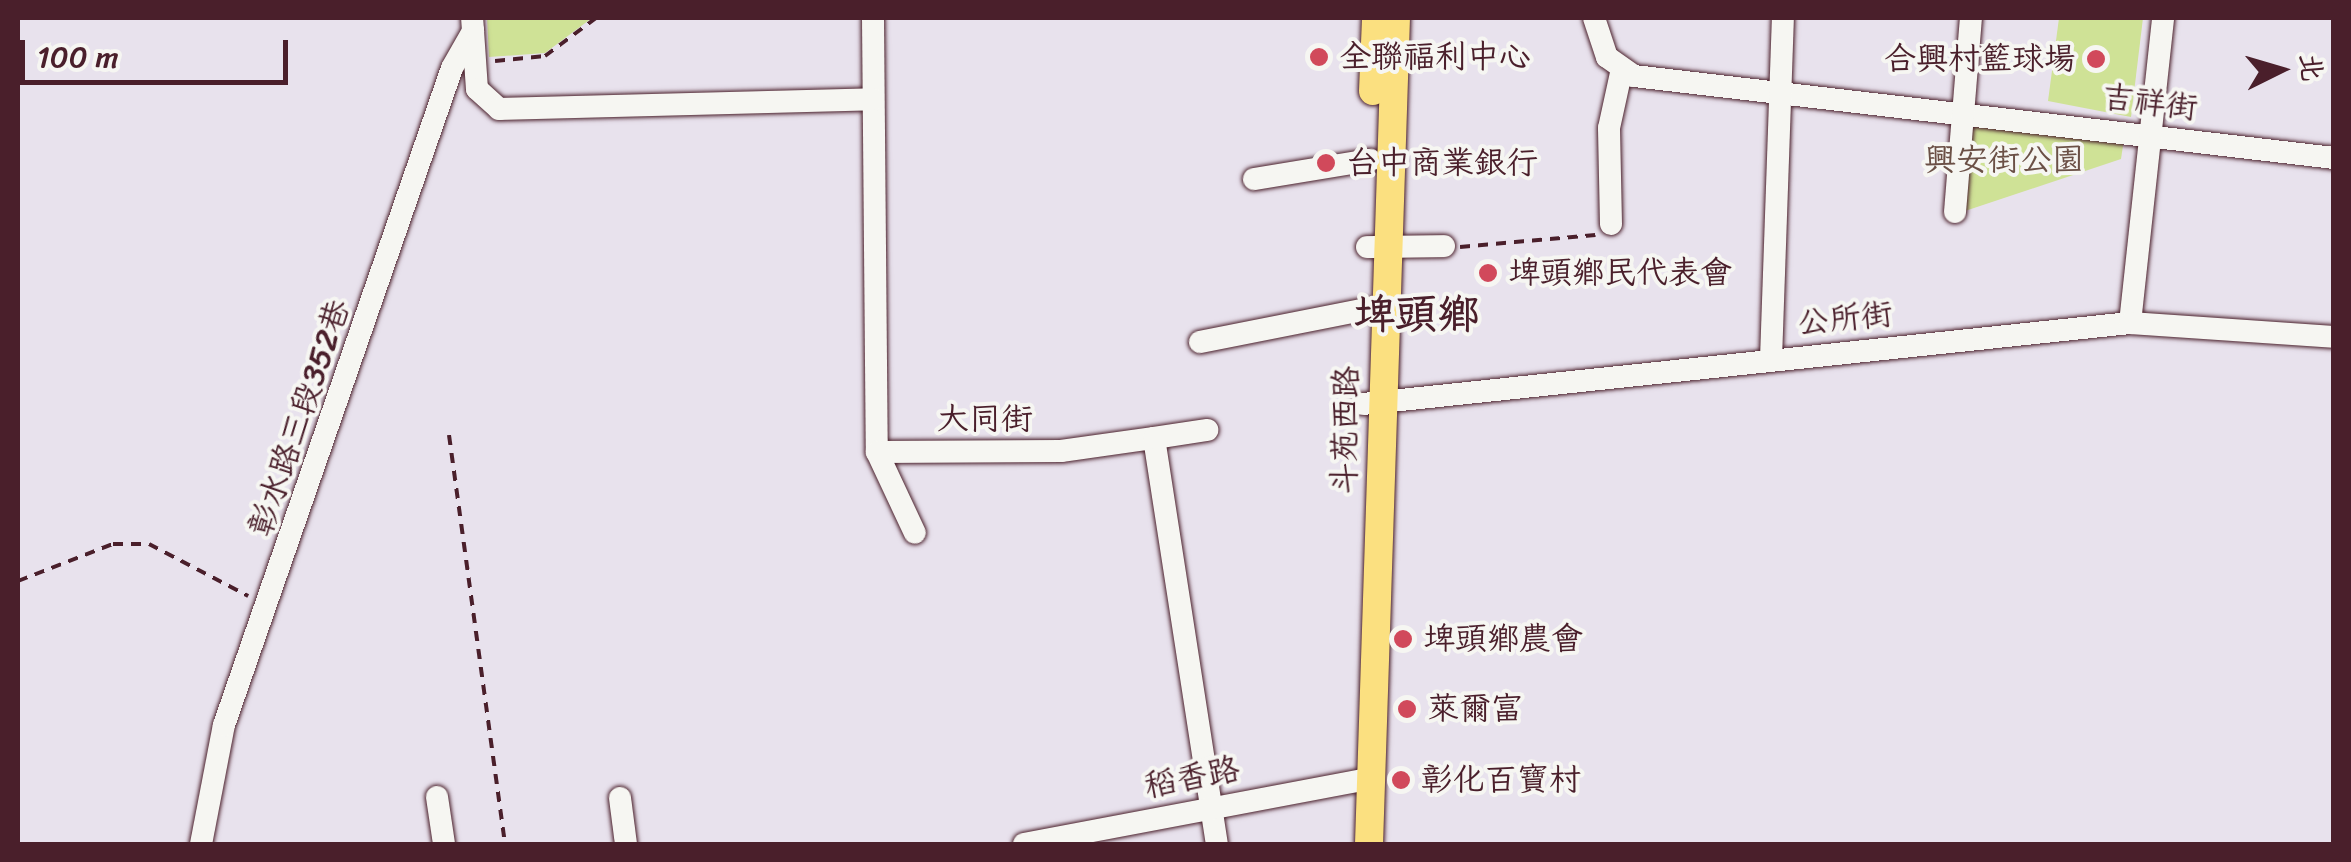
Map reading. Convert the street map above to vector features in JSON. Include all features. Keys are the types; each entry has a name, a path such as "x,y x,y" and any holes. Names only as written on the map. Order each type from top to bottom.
{"main road":[{"name":"斗苑西路","path":"1372,403 1366,309 1376,249 1370,160 1376,18"},
{"name":"斗苑西路","path":"1369,844 1364,779 1376,249 1396,18"},
{"name":"斗苑西路","path":"1351,844 1364,779"}],"street":[{"path":"874,18 877,452 915,533"},
{"path":"1594,18 1607,58 1621,72 1609,128 1611,224"},
{"path":"1771,360 1782,18"},
{"path":"1956,212 1971,18"},
{"path":"2130,323 2147,136 2163,18"},
{"path":"473,24 477,89 500,110 873,98"},
{"name":"彰水路三段352巷","path":"201,844 224,725 270,607 452,68 473,24"},
{"name":"吉祥街","path":"1621,72 1963,110 2334,158"},
{"path":"1254,180 1370,160"},
{"path":"1376,249 1444,246"},
{"path":"1200,342 1366,309"},
{"name":"公所街","path":"1372,403 2130,323 2334,337"},
{"name":"大同街","path":"877,452 1060,451 1207,430"},
{"path":"1154,438 1217,844"},
{"name":"稻香路","path":"1024,844 1364,779"},
{"path":"437,798 444,844"},
{"path":"620,798 626,844"}],"path":[{"path":"475,62 546,56 596,18"},
{"path":"1444,246 1598,235 1611,224"},
{"path":"449,436 504,844"},
{"path":"18,581 113,544 149,544 270,607"}],"green space":[{"path":"487,18 592,18 545,53 489,57"},
{"name":"合興村籃球場","path":"2059,18 2143,18 2131,117 2048,101"},
{"name":"興安街公園","path":"1970,120 2124,139 2121,159 1962,212"}],"place":[{"name":"全聯福利中心","path":"1319,57"},
{"name":"合興村籃球場","path":"2096,59"},
{"name":"台中商業銀行","path":"1326,163"},
{"name":"埤頭鄉民代表會","path":"1488,273"},
{"name":"埤頭鄉農會","path":"1403,639"},
{"name":"萊爾富","path":"1407,709"},
{"name":"彰化百寶村","path":"1401,780"}],"district":[{"name":"埤頭鄉","path":"1416,314"}]}
